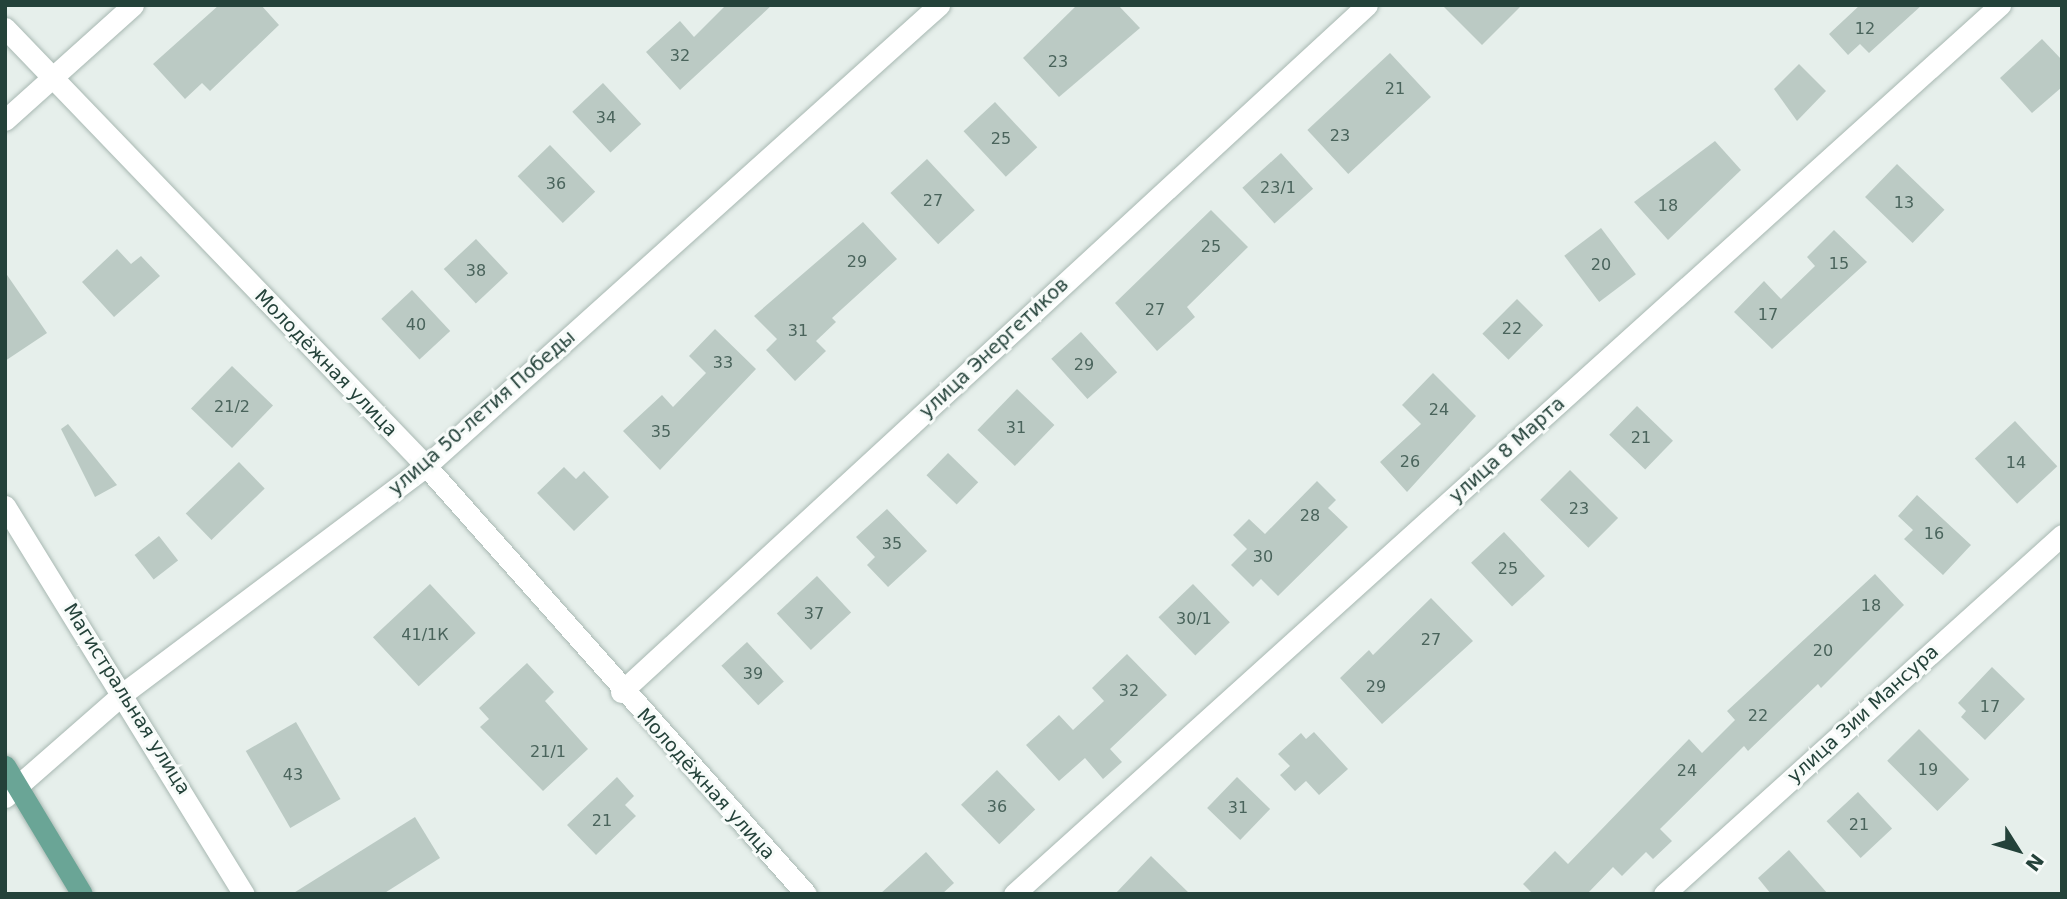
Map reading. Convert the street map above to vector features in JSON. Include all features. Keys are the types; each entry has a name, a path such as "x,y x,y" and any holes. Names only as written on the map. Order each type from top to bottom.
{"main road":[{"path":"5,766 11,791 82,894"}],"street":[{"path":"5,120 133,5"},
{"name":"улица 50-летия Победы","path":"11,791 125,692 426,466 939,5"},
{"name":"улица Энергетиков","path":"621,692 1367,5"},
{"name":"улица 8 Марта","path":"1014,894 2000,5"},
{"name":"Молодёжная улица","path":"5,28 51,79 426,466 621,692 806,894"},
{"name":"Магистральная улица","path":"5,506 125,692 244,894"},
{"name":"улица Зии Мансура","path":"1664,894 2062,535"}],"building":[{"path":"219,5 261,5 279,25 210,91 202,83 185,99 153,64"},
{"path":"726,5 772,5 680,90 646,52 680,21 694,37"},
{"path":"1077,5 1118,5 1140,28 1059,97 1023,58"},
{"path":"1442,5 1522,5 1482,45"},
{"path":"1860,5 1922,5 1869,53 1860,44 1848,55 1829,34"},
{"path":"2042,39 2062,60 2062,87 2032,113 2000,78"},
{"path":"1390,53 1431,97 1348,174 1307,130"},
{"path":"1799,64 1826,91 1797,121 1774,89"},
{"path":"603,83 641,124 610,153 572,112"},
{"path":"995,102 1037,147 1006,177 964,131"},
{"path":"1715,141 1741,170 1668,240 1634,202"},
{"path":"550,145 595,192 563,223 518,176"},
{"path":"1281,153 1313,189 1274,223 1242,188"},
{"path":"927,159 975,210 938,244 890,193"},
{"path":"1897,164 1944,210 1913,243 1865,197"},
{"path":"1211,210 1248,247 1187,307 1195,317 1157,351 1115,303"},
{"path":"863,222 897,259 832,318 836,322 816,341 826,351 795,381 766,350 777,339 754,316"},
{"path":"1601,228 1636,274 1599,302 1564,256"},
{"path":"1834,230 1867,262 1772,349 1734,312 1764,281 1781,299 1815,266 1807,257"},
{"path":"476,239 508,273 476,303 444,269"},
{"path":"117,249 131,264 141,256 160,276 114,317 82,282"},
{"path":"5,272 47,333 5,361"},
{"path":"412,290 450,331 419,360 381,319"},
{"path":"1517,299 1543,325 1509,360 1482,334"},
{"path":"715,329 756,369 660,470 623,431 662,395 673,407 706,373 689,356"},
{"path":"1081,332 1117,372 1087,399 1051,359"},
{"path":"232,366 273,406 232,448 191,408"},
{"path":"1433,373 1476,416 1407,492 1380,462 1421,424 1402,405"},
{"path":"1017,389 1054,425 1015,466 977,430"},
{"path":"1637,406 1673,441 1645,470 1609,435"},
{"path":"2015,421 2057,466 2017,504 1975,459"},
{"path":"68,424 117,485 95,497 61,429"},
{"path":"948,453 978,482 957,504 926,475"},
{"path":"239,462 265,489 211,540 186,513"},
{"path":"564,467 576,479 584,471 609,497 574,531 537,493"},
{"path":"1570,470 1618,518 1588,548 1540,500"},
{"path":"1317,481 1336,500 1328,508 1348,527 1278,596 1261,579 1253,587 1231,565 1247,549 1233,535 1249,519 1265,534"},
{"path":"1917,495 1971,545 1943,575 1904,539 1913,530 1898,516"},
{"path":"887,509 927,551 888,587 867,565 875,557 856,537"},
{"path":"1504,532 1545,576 1512,607 1471,563"},
{"path":"159,536 178,560 154,580 135,555"},
{"path":"1875,574 1904,605 1821,688 1818,684 1748,751 1744,746 1660,829 1672,841 1653,859 1646,852 1622,876 1613,867 1587,894 1533,894 1523,884 1555,851 1568,864 1689,739 1702,753 1735,720 1727,711"},
{"path":"817,576 851,613 811,650 777,614"},
{"path":"430,584 476,633 419,686 373,637"},
{"path":"1193,584 1230,622 1195,655 1158,617"},
{"path":"1431,598 1473,641 1382,724 1340,678 1369,650 1373,655"},
{"path":"747,642 784,681 758,705 721,666"},
{"path":"1127,654 1167,695 1110,749 1122,762 1103,779 1085,758 1059,781 1026,745 1059,715 1073,730 1104,701 1092,688"},
{"path":"527,663 554,692 545,701 588,749 543,791 480,727 489,719 479,708"},
{"path":"1992,667 2025,699 1985,740 1961,717 1966,711 1958,703"},
{"path":"296,722 341,799 290,828 246,751"},
{"path":"1919,729 1969,779 1937,811 1887,761"},
{"path":"1314,732 1348,769 1319,795 1306,781 1295,791 1280,775 1290,766 1278,754 1301,733 1306,739"},
{"path":"997,770 1035,810 999,844 961,805"},
{"path":"617,777 634,796 625,805 636,816 596,855 567,825"},
{"path":"1237,777 1270,809 1240,840 1207,808"},
{"path":"1858,792 1892,829 1861,858 1827,821"},
{"path":"415,817 440,858 383,894 292,894"},
{"path":"1789,850 1828,894 1771,894 1758,878"},
{"path":"926,852 954,883 942,894 880,894"},
{"path":"1151,856 1190,894 1115,894"}]}
